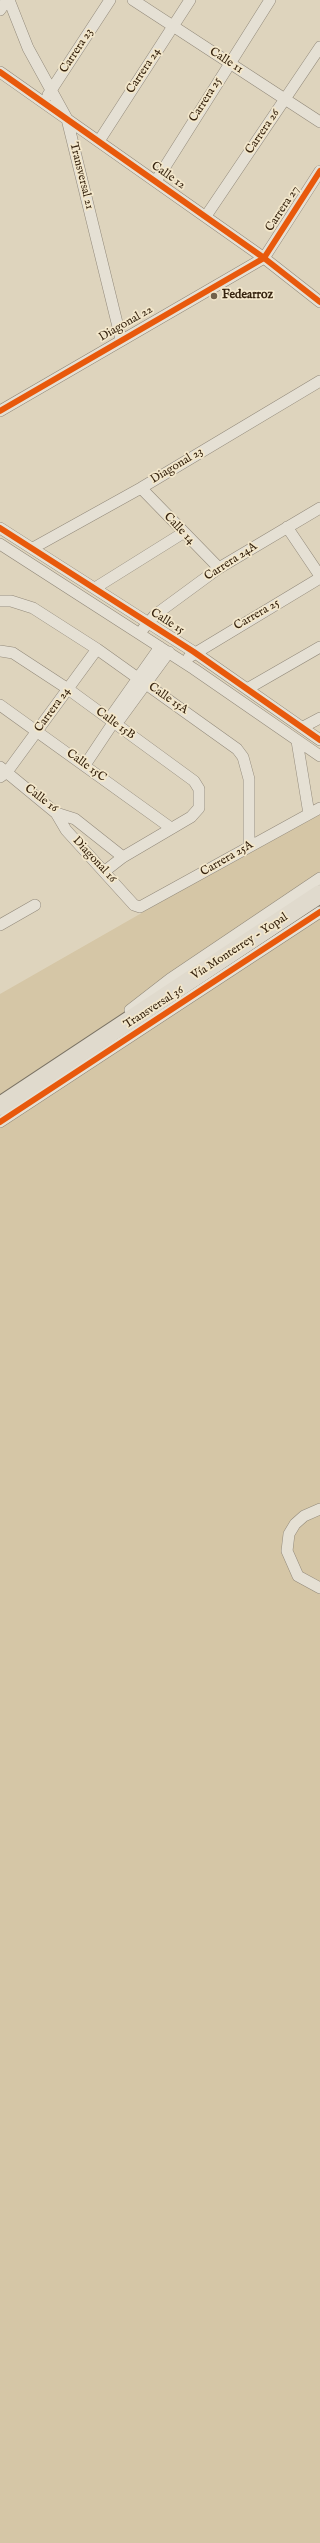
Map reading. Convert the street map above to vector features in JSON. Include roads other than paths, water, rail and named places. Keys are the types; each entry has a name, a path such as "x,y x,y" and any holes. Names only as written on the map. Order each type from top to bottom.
{"highway":[{"name":"Vía Monterrey - Yopal","path":"0,1106 320,894"}],"street":[{"path":"0,10 8,0"},
{"name":"Transversal 21","path":"8,0 28,48 67,119 121,339"},
{"name":"Carrera 23","path":"43,102 110,0"},
{"name":"Calle 11","path":"133,0 320,122"},
{"name":"Carrera 24","path":"98,141 190,0"},
{"name":"Carrera 25","path":"156,181 270,0"},
{"name":"Carrera 26","path":"206,216 320,47"},
{"name":"Calle 12","path":"0,72 206,216 319,298"},
{"name":"Carrera 27","path":"264,258 320,171"},
{"name":"Diagonal 22","path":"5,409 121,339 264,258"},
{"name":"Diagonal 23","path":"32,548 141,488 320,381"},
{"path":"0,399 5,409"},
{"name":"Calle 14","path":"141,488 183,533 219,568"},
{"name":"Carrera 24A","path":"147,623 219,568 320,508"},
{"path":"287,527 320,577"},
{"name":"Calle 15","path":"0,528 194,652 320,740"},
{"path":"95,588 183,533"},
{"name":"Calle 15","path":"0,544 184,662 320,756"},
{"name":"Carrera 25","path":"184,662 194,652 320,577"},
{"name":"Calle 15A","path":"0,601 12,601 33,608 97,649 228,741 243,757 250,797 249,846"},
{"path":"140,634 147,623"},
{"path":"247,689 320,647"},
{"name":"Carrera 24","path":"2,772 38,731 97,649"},
{"path":"85,765 113,723 120,719 142,680 165,650"},
{"name":"Calle 15B","path":"0,651 13,653 68,689 194,781 200,798 199,808 191,817 172,828"},
{"name":"Calle 15C","path":"0,705 172,828"},
{"path":"279,728 289,718"},
{"path":"303,727 320,718"},
{"path":"297,741 309,814"},
{"name":"Calle 16","path":"2,772 56,813 75,819 123,857"},
{"name":"Carrera 25A","path":"134,905 140,907 146,906 249,846 320,808"},
{"name":"Diagonal 16","path":"56,813 62,825 134,905"},
{"path":"105,871 123,857 172,828"},
{"name":"Transversal 36","path":"58,1068 170,979 320,878"},
{"path":"0,925 35,905"},
{"name":"Transversal 36","path":"0,1122 320,912"},
{"path":"320,1509 304,1516 295,1524 289,1534 287,1551 298,1576 320,1588"}],"place":[{"name":"Fedearroz","path":"214,296"}]}
